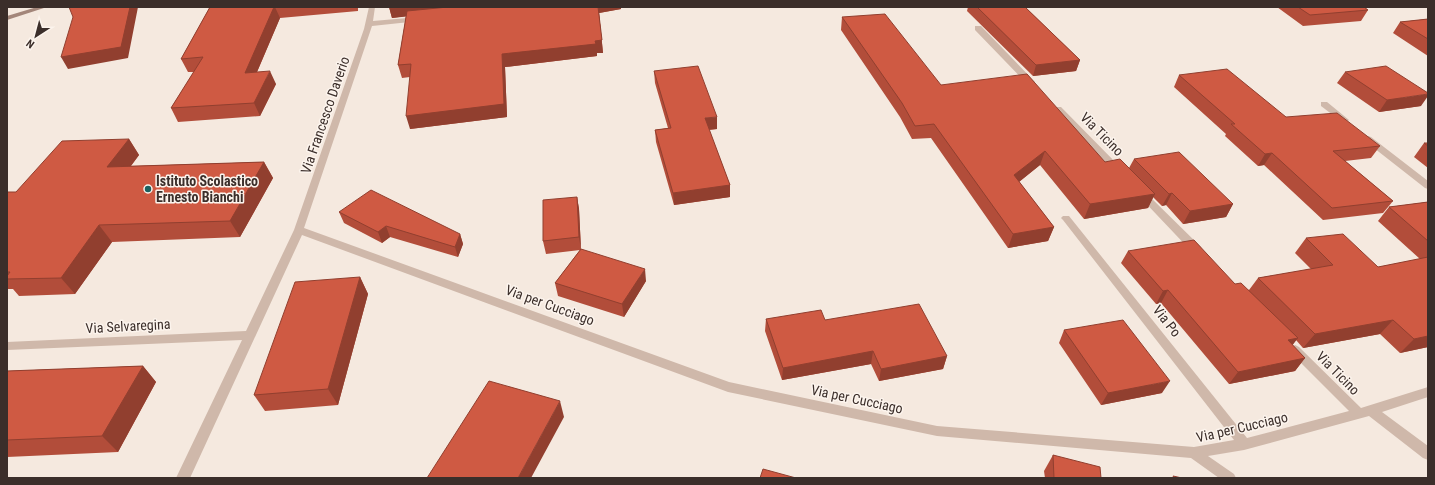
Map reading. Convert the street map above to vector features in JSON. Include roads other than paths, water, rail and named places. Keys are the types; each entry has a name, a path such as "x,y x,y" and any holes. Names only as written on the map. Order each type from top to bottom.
{"main road":[{"path":"7,18 44,7"}],"street":[{"name":"Via Francesco Daverio","path":"299,230 369,24 372,7"},
{"path":"369,24 430,18"},
{"path":"978,28 1039,90"},
{"name":"Via Ticino","path":"1050,102 1123,176"},
{"path":"1324,104 1428,186"},
{"path":"1134,187 1202,255"},
{"name":"Via Po","path":"1066,218 1244,444"},
{"path":"183,478 299,230"},
{"name":"Via per Cucciago","path":"299,230 728,387 937,431 1194,453 1244,444 1364,412 1428,392"},
{"name":"Via Selvaregina","path":"7,346 250,335"},
{"name":"Via Ticino","path":"1286,340 1364,412 1401,432 1428,454"},
{"path":"1194,453 1229,478"}],"place":[{"name":"Istituto Scolastico Ernesto Bianchi","path":"148,189"}]}
